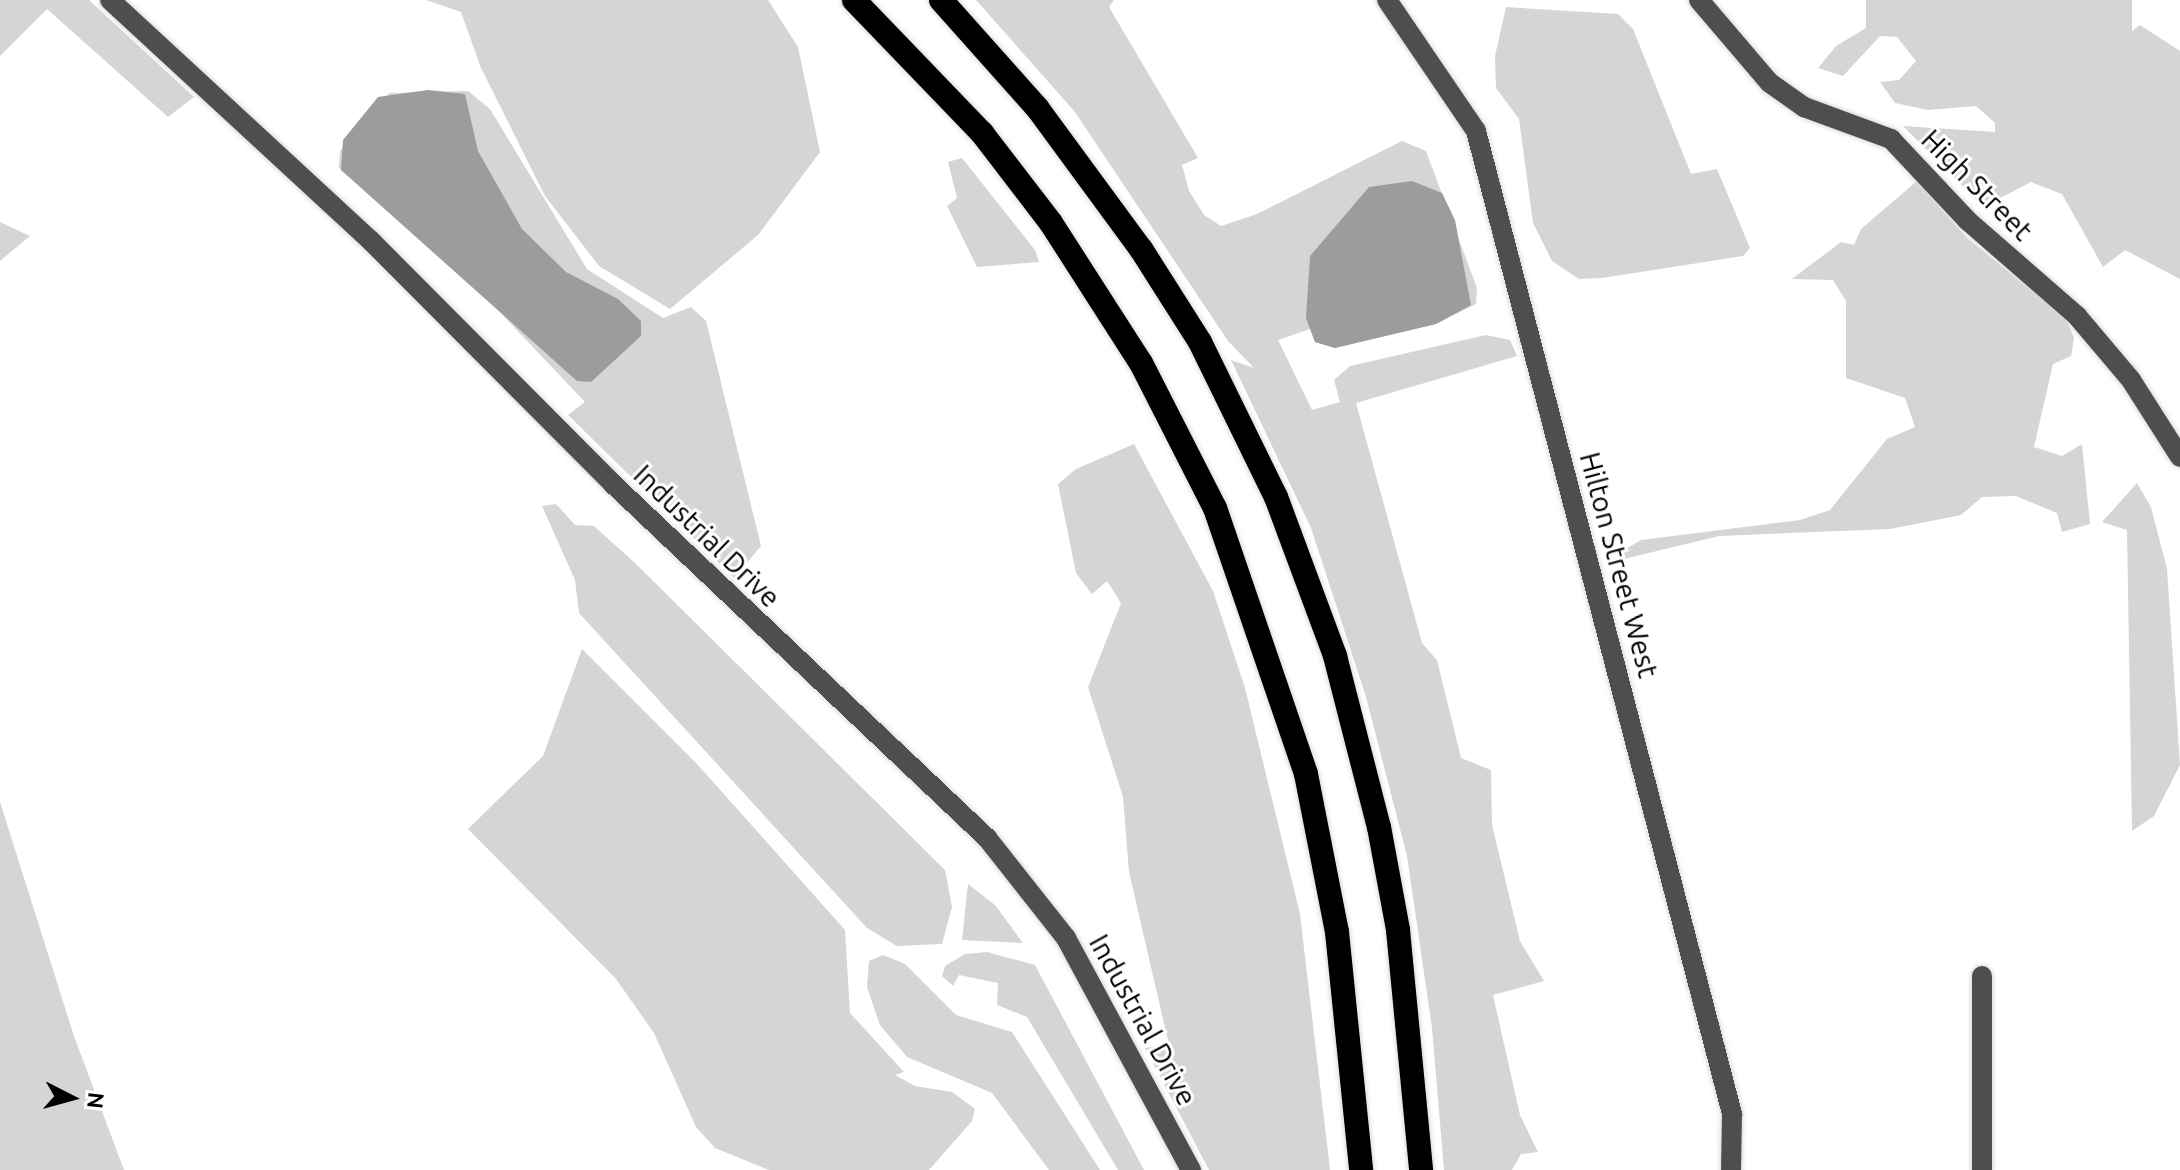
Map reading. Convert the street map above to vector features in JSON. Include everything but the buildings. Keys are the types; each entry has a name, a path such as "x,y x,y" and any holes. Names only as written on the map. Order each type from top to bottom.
{"highway":[{"path":"854,0 982,133 1051,223 1141,363 1215,508 1274,665 1306,774 1337,932 1361,1170"},
{"path":"941,0 1038,109 1141,249 1200,342 1276,497 1335,656 1376,813 1398,930 1421,1170"}],"street":[{"name":"Industrial Drive","path":"110,0 371,241 613,484 987,838 1066,938 1191,1170"},
{"name":"Hilton Street West","path":"1387,0 1476,131 1729,1103 1731,1170"},
{"name":"High Street","path":"1699,0 1770,83 1804,107 1891,139 1967,220 2077,316 2131,380 2180,457"},
{"path":"1982,976 1982,1170"}],"shaded area":[{"path":"0,0 89,0 194,97 168,117 47,9 0,56"},
{"path":"426,0 768,0 798,47 820,152 758,235 670,309 599,266 545,196 481,68 461,12"},
{"path":"976,0 1114,0 1109,7 1198,158 1182,165 1189,191 1204,215 1221,226 1257,214 1402,141 1426,151 1477,288 1476,304 1436,324 1335,348 1315,342 1310,329 1278,340 1312,410 1340,402 1334,380 1350,366 1486,335 1510,340 1517,356 1356,403 1422,643 1437,660 1461,758 1491,770 1492,825 1520,941 1544,981 1493,995 1520,1115 1538,1152 1521,1154 1512,1170 1444,1170 1432,1028 1407,856 1366,697 1311,528 1231,360 1254,368 1228,341 1075,112"},
{"path":"1866,0 2132,0 2132,31 2140,25 2180,51 2180,279 2125,250 2103,267 2062,194 2031,182 1983,207 1903,126 1995,132 1995,123 1976,106 1928,110 1895,103 1880,82 1899,80 1916,61 1897,37 1880,36 1843,76 1818,68 1836,46 1866,28"},
{"path":"1506,7 1618,14 1633,29 1691,174 1717,169 1750,248 1743,256 1579,279 1552,261 1533,223 1519,119 1496,88 1495,56"},
{"path":"428,90 465,94 478,151 522,229 566,272 618,299 641,321 641,336 591,382 577,381 341,170 343,140 378,97"},
{"path":"468,91 490,109 587,269 663,318 691,307 706,321 761,546 734,578 568,415 585,402 479,290 339,168 340,151 389,93"},
{"path":"962,158 1035,250 1039,262 977,267 947,206 957,198 948,162"},
{"path":"1412,181 1442,193 1455,220 1471,305 1436,324 1335,348 1315,342 1306,318 1310,256 1369,187"},
{"path":"1917,181 1967,238 2066,318 2074,338 2071,356 2053,364 2034,447 2062,456 2082,444 2090,524 2062,532 2057,513 2016,496 1982,497 1961,515 1890,529 1719,536 1624,559 1617,554 1641,540 1800,520 1830,510 1887,439 1915,427 1905,398 1846,378 1846,301 1833,280 1792,279 1841,242 1854,245 1861,229"},
{"path":"0,222 30,236 0,261"},
{"path":"1134,444 1213,591 1245,688 1300,914 1330,1170 1209,1170 1145,1048 1169,1045 1129,872 1123,797 1088,687 1121,603 1107,581 1092,594 1076,573 1058,484 1076,469"},
{"path":"2137,483 2151,507 2167,569 2180,765 2154,816 2132,831 2127,530 2102,522"},
{"path":"556,504 575,525 594,526 635,563 945,870 952,907 942,944 897,946 867,928 579,613 575,580 542,506"},
{"path":"582,649 698,765 845,930 850,1013 904,1072 895,1075 915,1086 952,1092 975,1109 972,1121 929,1170 769,1170 715,1148 696,1127 654,1033 616,979 468,829 543,756"},
{"path":"0,802 74,1036 124,1170 0,1170"},
{"path":"968,884 995,905 1023,943 962,940"},
{"path":"987,952 1035,965 1144,1170 1118,1170 1027,1017 997,1005 998,983 959,975 953,986 942,976 945,966 965,954"},
{"path":"883,955 905,964 956,1015 1012,1032 1100,1170 1049,1170 992,1093 907,1057 880,1025 867,987 869,961"}]}
